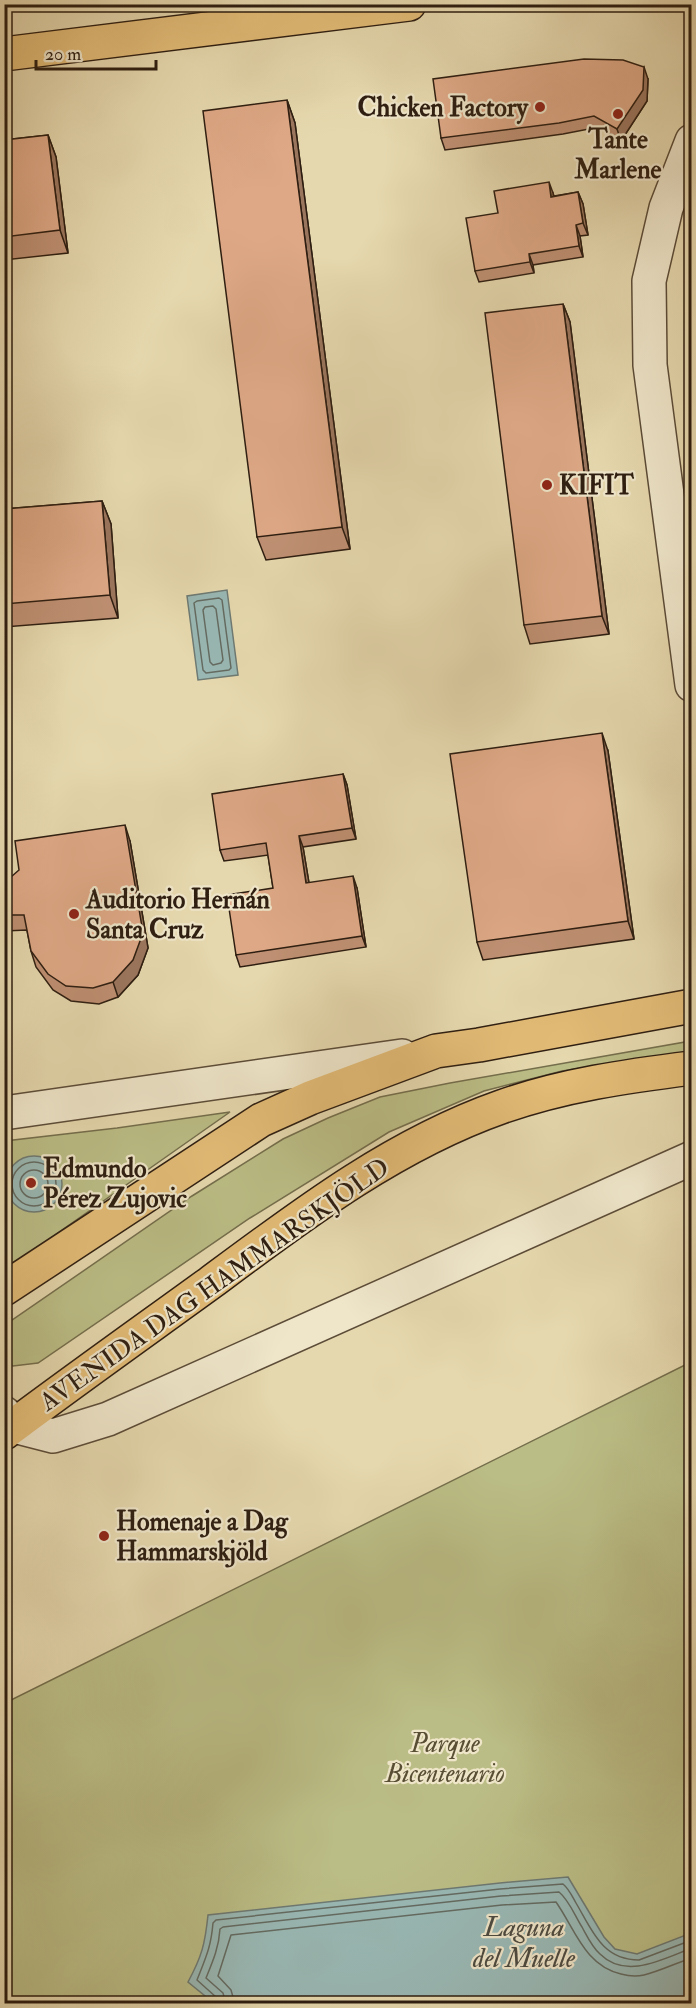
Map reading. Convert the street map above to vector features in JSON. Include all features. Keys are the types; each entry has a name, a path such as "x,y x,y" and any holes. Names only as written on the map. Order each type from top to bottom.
{"main road":[{"path":"4,54 409,4"},
{"path":"4,1289 261,1120 309,1098 436,1051 692,1006"},
{"name":"AVENIDA DAG HAMMARSKJÖLD","path":"8,1424 308,1212 417,1144 499,1108 563,1088 692,1068"}],"street":[{"path":"692,141 666,208 649,281 650,365 692,685"},
{"path":"4,1113 436,1051"},
{"path":"8,1424 53,1436 108,1419 692,1158"}],"green space":[{"path":"691,1041 691,1051 562,1071 484,1091 389,1132 250,1218 38,1363 13,1366 5,1360 5,1325 192,1196 283,1139 328,1118 380,1097"},
{"path":"230,1112 5,1270 5,1141"},
{"name":"Parque Bicentenario","path":"691,1362 691,2003 5,2004 5,1703"}],"water":[{"path":"227,590 238,675 198,680 187,596"},
{"path":"34,1156 45,1158 54,1164 60,1173 62,1184 60,1195 54,1204 45,1210 34,1212 23,1210 14,1204 8,1195 6,1184 8,1173 14,1164 23,1158"},
{"name":"Laguna del Muelle","path":"568,1877 604,1937 615,1949 637,1954 691,1933 691,2003 215,2004 188,1982 202,1950 208,1915"}],"building":[{"path":"584,59 623,60 644,67 643,90 617,129 594,116 559,123 441,138 433,79"},
{"path":"287,100 342,527 257,537 203,111"},
{"path":"48,135 60,230 4,237 4,140"},
{"path":"549,182 551,197 578,192 583,223 576,225 579,246 529,254 530,262 475,271 466,218 498,213 494,191"},
{"path":"563,304 602,616 524,625 485,313"},
{"path":"102,501 110,595 4,604 4,509"},
{"path":"602,733 628,921 477,942 450,754"},
{"path":"343,774 352,828 299,836 306,883 353,876 362,936 236,955 227,895 273,888 266,843 220,850 212,794"},
{"name":"Auditorio Hernán Santa Cruz","path":"125,825 143,933 133,960 113,982 93,988 66,986 48,974 31,951 24,915 4,915 4,883 19,870 15,841"}],"place":[{"name":"Chicken Factory","path":"540,107"},
{"name":"Tante Marlene","path":"618,114"},
{"name":"KIFIT","path":"547,485"},
{"name":"Auditorio Hernán Santa Cruz","path":"74,914"},
{"name":"Edmundo Pérez Zujovic","path":"31,1183"},
{"name":"Homenaje a Dag Hammarskjöld","path":"104,1536"}]}
